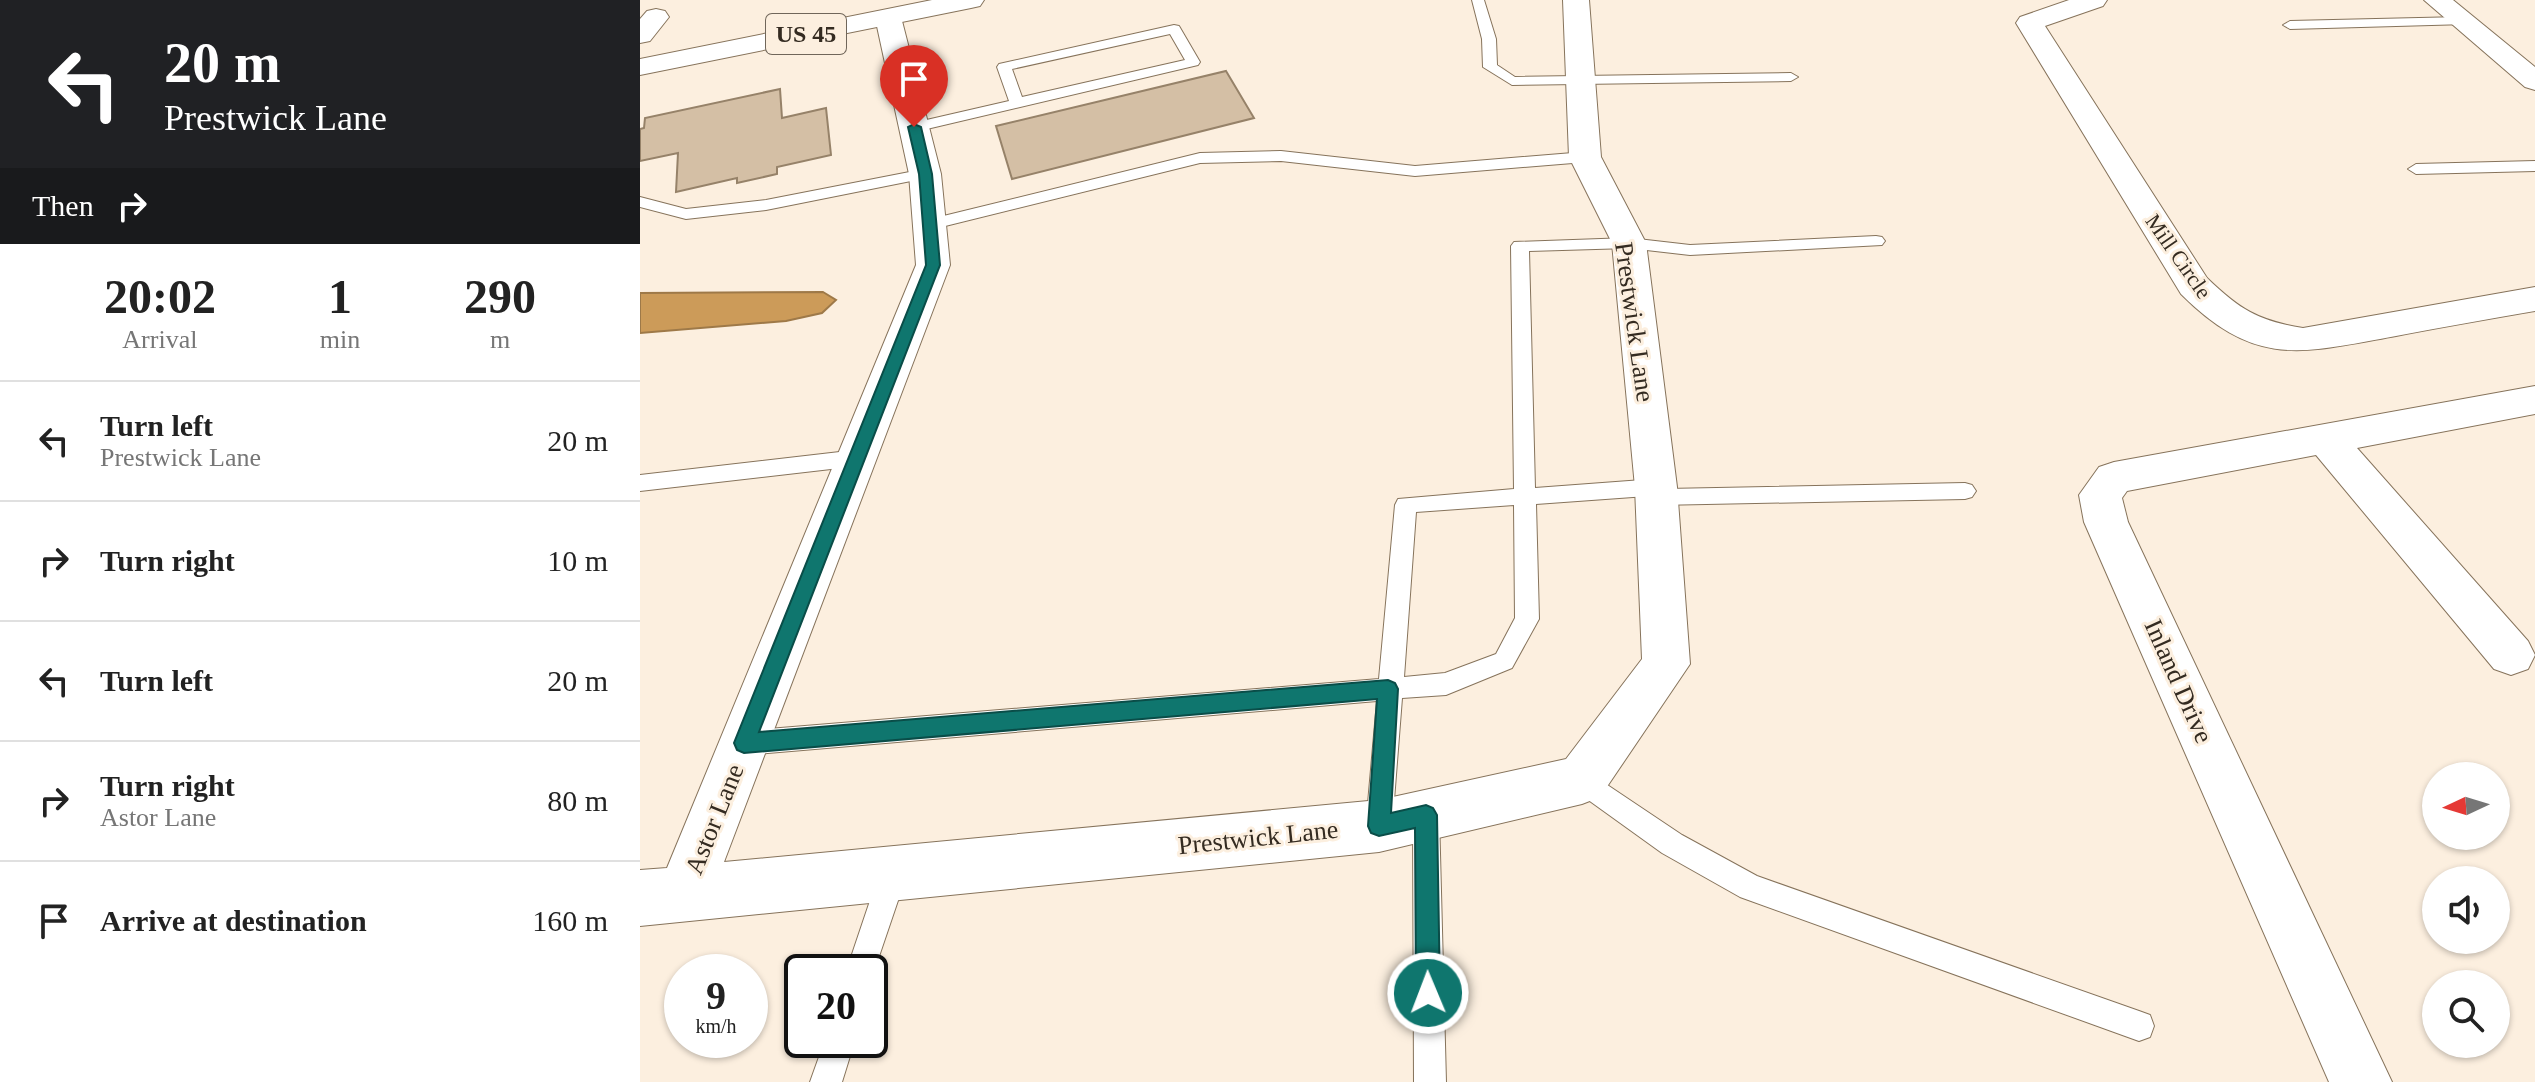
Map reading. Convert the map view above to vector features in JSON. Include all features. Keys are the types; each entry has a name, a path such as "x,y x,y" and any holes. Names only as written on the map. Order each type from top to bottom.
{"street":[{"name":"US 45","path":"640,67 971,0"},
{"name":"Prestwick Lane","path":"662,896 1402,820 1582,780 1666,664 1656,492 1629,243 1585,157 1576,0"},
{"name":"Mill Circle","path":"2094,0 2029,23 2194,286 2227,319 2266,336 2303,340 2535,299"},
{"path":"2437,0 2535,81"},
{"name":"Astor Lane","path":"662,896 744,743 933,265 925,174 888,17"},
{"name":"Inland Drive","path":"2361,1082 2106,522 2100,495 2114,478 2535,400"},
{"path":"2326,440 2511,655"}],"lane":[{"path":"1478,0 1489,39 1490,67 1512,81 1791,77"},
{"path":"2290,25 2462,21"},
{"path":"914,127 1193,62 1174,29 1004,67 1017,103"},
{"path":"929,225 1200,158 1281,156 1415,171 1585,157"},
{"path":"2416,169 2535,166"},
{"path":"640,202 686,214 766,205 925,174"},
{"path":"744,743 1446,684 1504,661 1527,619 1520,246 1629,243 1690,250 1876,241"},
{"path":"640,483 857,458"},
{"path":"1430,1082 1388,689 1406,505 1656,492 1965,491"},
{"path":"1582,780 1672,844 1750,887 2139,1026"},
{"path":"867,954 893,873"},
{"path":"826,1082 834,1058"}],"shaded area":[{"path":"823,292 836,300 822,313 786,321 640,333 640,293"}],"building":[{"path":"1226,71 1254,118 1012,179 996,126"},
{"path":"780,89 782,118 826,108 831,155 777,167 777,174 737,183 737,178 676,192 678,153 640,161 640,129 644,128 645,118"}],"route":[{"path":"914,127 925,174 933,265 744,743 1388,689 1379,826 1426,815 1428,993"}]}
